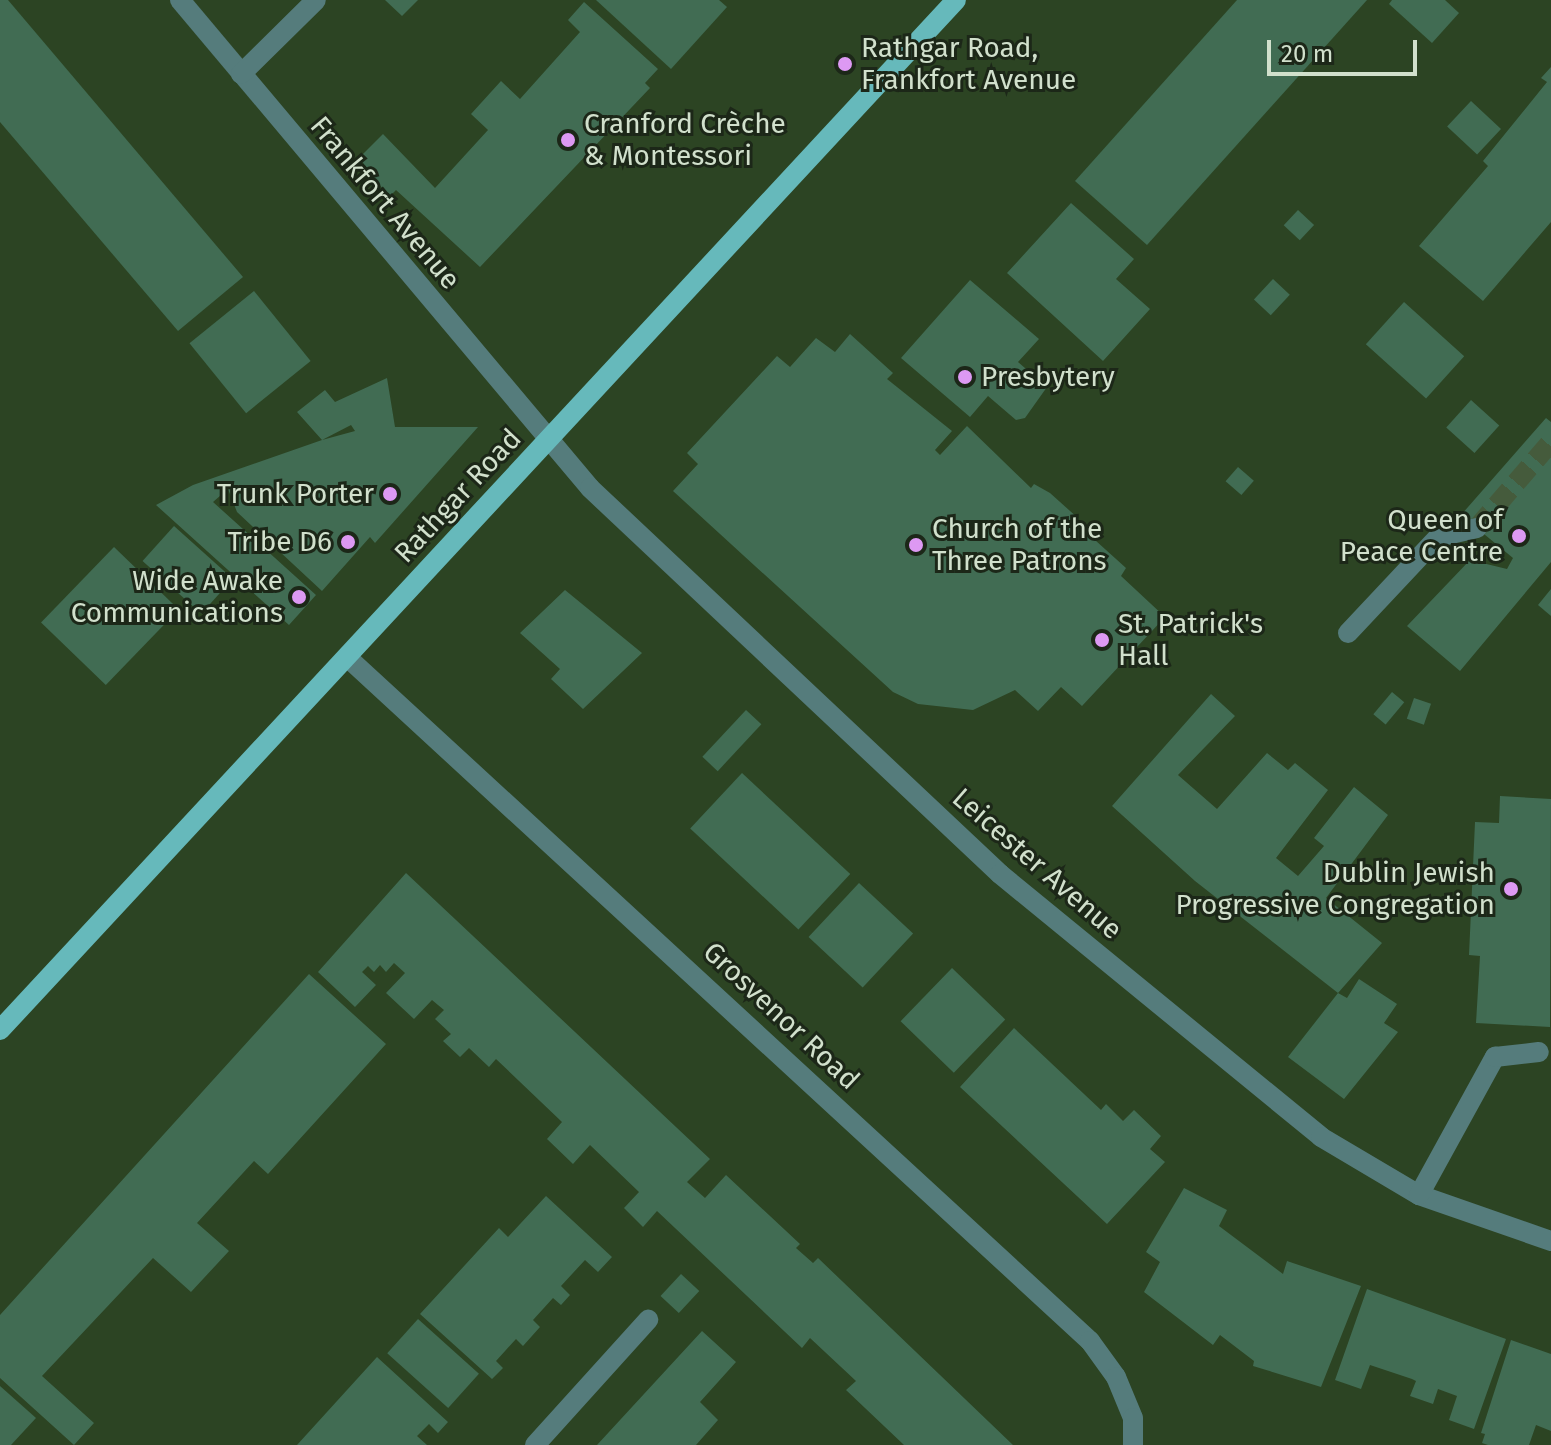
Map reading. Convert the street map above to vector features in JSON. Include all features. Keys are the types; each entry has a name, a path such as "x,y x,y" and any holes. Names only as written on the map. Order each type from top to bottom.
{"main road":[{"name":"Rathgar Road","path":"0,1030 956,0"}],"street":[{"name":"Frankfort Avenue","path":"180,0 548,441"},
{"path":"241,74 316,0"},
{"name":"Leicester Avenue","path":"548,441 590,488 1024,894 1321,1137 1419,1195 1551,1241"},
{"path":"1348,633 1438,537 1477,528"},
{"name":"Grosvenor Road","path":"347,657 1090,1341 1116,1377 1133,1418 1133,1445"},
{"path":"1419,1195 1495,1057 1539,1052"},
{"path":"535,1445 648,1320"}],"building":[{"path":"0,0 8,0 243,277 178,331 0,122"},
{"path":"385,0 418,0 402,16"},
{"path":"596,0 719,0 727,7 671,69"},
{"path":"1237,0 1367,0 1147,245 1075,181"},
{"path":"1392,0 1445,0 1459,13 1432,43 1389,4"},
{"path":"584,2 658,69 645,83 650,88 480,267 396,190 389,197 359,158 383,134 435,188 488,130 471,114 501,81 520,99 580,32 568,20"},
{"path":"1551,67 1551,222 1483,301 1419,246 1488,166 1483,161 1547,82 1541,78"},
{"path":"1471,101 1501,129 1477,155 1447,127"},
{"path":"1071,203 1134,259 1116,279 1150,309 1103,361 1007,273"},
{"path":"1298,210 1314,225 1300,240 1284,225"},
{"path":"1273,279 1290,295 1271,315 1254,299"},
{"path":"970,280 1039,339 1018,362 1047,387 1025,418 1016,420 988,396 970,417 901,358"},
{"path":"254,291 311,361 246,413 189,343"},
{"path":"1404,302 1464,356 1426,399 1366,344"},
{"name":"Church of the Three Patrons","path":"850,334 893,373 887,379 952,431 935,450 940,455 967,426 1031,488 1034,484 1050,493 1079,519 1075,522 1126,568 1121,576 1165,617 1082,706 1061,687 1038,711 1015,690 973,710 918,704 893,692 673,491 698,464 687,453 777,356 790,367 816,338 835,352"},
{"path":"387,378 395,427 478,427 375,543 370,537 322,591 237,512 228,489 213,502 316,595 289,625 156,505 193,485 322,440 297,412 325,390 335,402","holes":["351,425 355,431 322,440"]},
{"path":"1471,400 1499,425 1474,453 1446,427"},
{"name":"Queen of Peace Centre","path":"1546,418 1551,422 1551,562 1460,671 1407,626 1470,560 1507,569 1513,558 1461,515"},
{"path":"1238,467 1254,481 1241,495 1226,481"},
{"path":"174,526 233,579 201,614 143,561"},
{"path":"114,547 179,610 106,685 41,623"},
{"path":"1551,589 1551,616 1538,605"},
{"path":"565,590 642,653 583,709 551,679 560,669 520,633"},
{"path":"1392,692 1404,702 1386,724 1373,714"},
{"path":"1211,694 1235,716 1178,775 1217,809 1267,753 1288,770 1295,763 1328,790 1276,858 1298,876 1324,846 1314,838 1354,787 1388,815 1326,898 1382,943 1338,993 1195,881 1112,806"},
{"path":"1414,698 1431,704 1424,725 1407,719"},
{"path":"746,710 761,724 718,771 702,757"},
{"path":"742,773 850,874 798,930 690,829"},
{"name":"Dublin Jewish Progressive Congregation","path":"1500,796 1551,799 1550,1027 1476,1023 1480,956 1469,955 1475,822 1499,823"},
{"path":"406,873 710,1159 687,1182 705,1198 726,1175 800,1244 796,1248 813,1263 818,1258 1013,1445 904,1445 846,1390 856,1381 810,1338 802,1348 657,1211 643,1227 624,1208 639,1192 590,1145 573,1164 547,1139 562,1122 496,1059 489,1067 469,1048 460,1057 443,1041 451,1034 435,1019 444,1010 432,1000 414,1019 386,993 405,973 394,963 386,972 380,965 374,972 368,966 362,972 376,985 355,1007 318,972"},
{"path":"859,883 913,933 863,988 809,937"},
{"path":"952,968 1005,1019 954,1073 901,1021"},
{"path":"309,974 386,1044 268,1174 254,1161 197,1223 229,1251 191,1292 153,1258 42,1376 94,1423 74,1445 0,1378 0,1315"},
{"path":"1359,979 1397,1004 1384,1023 1398,1032 1344,1099 1288,1057 1338,993 1347,998"},
{"path":"1014,1028 1101,1110 1106,1104 1123,1121 1134,1110 1161,1136 1150,1149 1165,1162 1107,1224 960,1087"},
{"path":"1184,1188 1227,1210 1219,1226 1283,1274 1287,1261 1361,1286 1321,1387 1253,1366 1254,1361 1220,1335 1213,1345 1144,1292 1160,1262 1146,1252"},
{"path":"546,1196 612,1257 598,1272 585,1260 561,1286 570,1295 561,1305 553,1298 533,1320 540,1327 523,1346 516,1339 496,1361 503,1368 492,1379 420,1314 499,1228 508,1237"},
{"path":"681,1274 699,1291 679,1313 661,1296"},
{"path":"1367,1289 1506,1339 1474,1429 1449,1420 1457,1396 1438,1389 1433,1404 1410,1396 1416,1381 1412,1379 1370,1365 1361,1389 1335,1380"},
{"path":"418,1319 479,1374 448,1408 387,1353"},
{"path":"702,1331 736,1362 700,1402 718,1420 696,1445 597,1445"},
{"path":"1511,1340 1551,1354 1551,1431 1536,1425 1529,1445 1488,1445 1482,1443 1485,1434 1481,1433"},
{"path":"377,1357 448,1422 438,1433 429,1424 417,1436 427,1445 297,1445"},
{"path":"0,1386 36,1418 11,1445 0,1445"}],"tunnel":[{"path":"1477,528 1551,442"}],"place":[{"name":"Rathgar Road, Frankfort Avenue","path":"845,64"},
{"name":"Cranford Crèche & Montessori","path":"568,140"},
{"name":"Presbytery","path":"965,377"},
{"name":"Trunk Porter","path":"390,494"},
{"name":"Queen of Peace Centre","path":"1519,536"},
{"name":"Tribe D6","path":"348,542"},
{"name":"Church of the Three Patrons","path":"916,545"},
{"name":"Wide Awake Communications","path":"299,597"},
{"name":"St. Patrick's Hall","path":"1102,640"},
{"name":"Dublin Jewish Progressive Congregation","path":"1511,889"}]}
